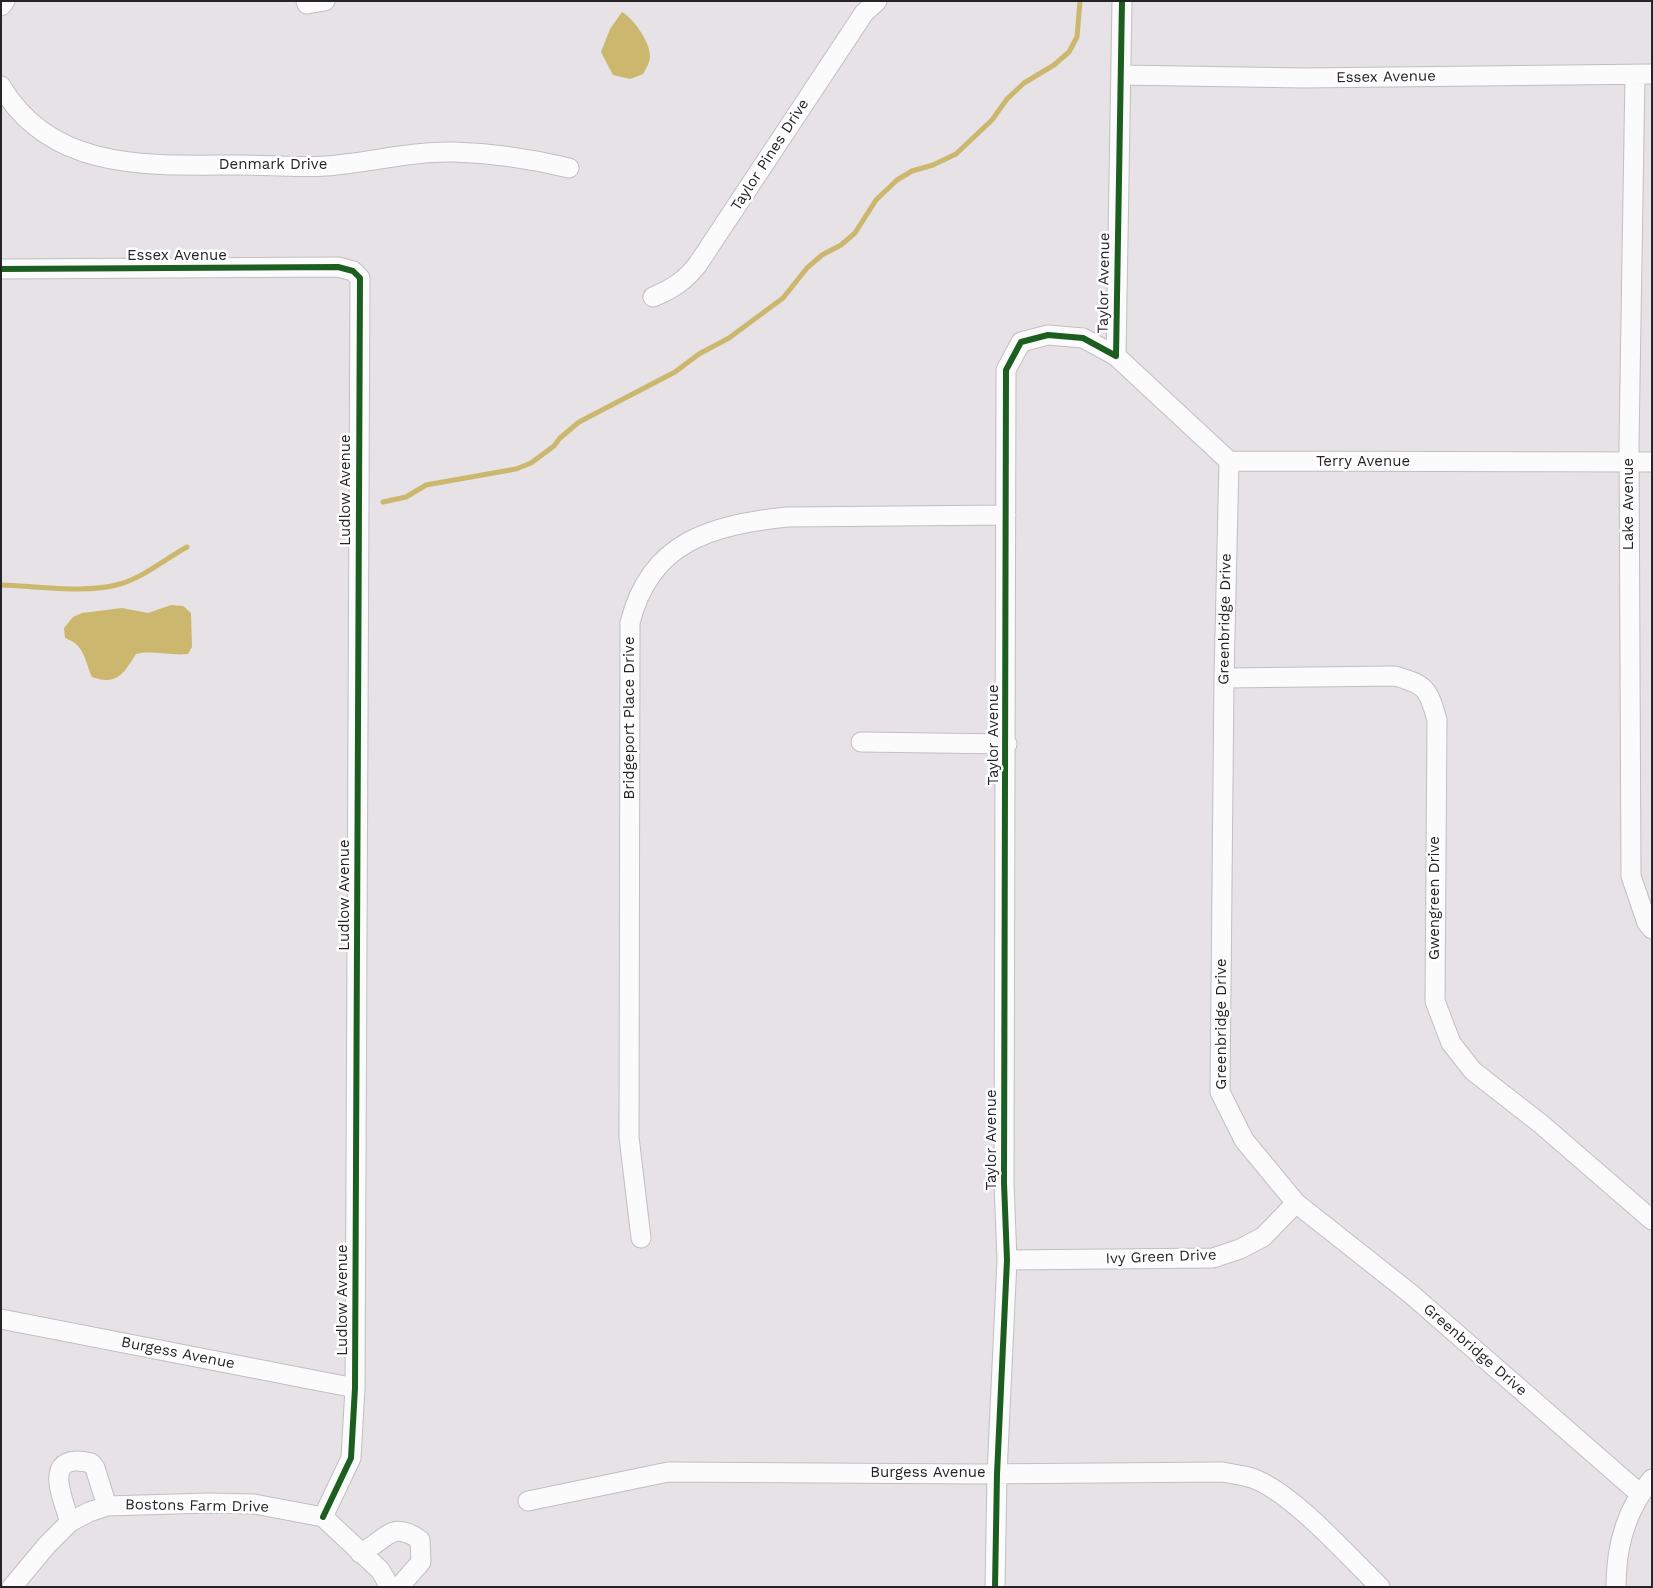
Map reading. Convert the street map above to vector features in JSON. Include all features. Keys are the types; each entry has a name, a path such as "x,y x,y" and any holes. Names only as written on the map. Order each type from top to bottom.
{"street":[{"path":"1,6 5,1"},
{"path":"306,1 308,4 325,1"},
{"name":"Taylor Pines Drive","path":"653,297 674,288 689,276 864,13 877,1"},
{"name":"Taylor Avenue","path":"995,1587 996,1474 1008,1260 1004,1183 1007,744 1006,370 1021,342 1048,335 1083,338 1116,356 1122,1"},
{"name":"Essex Avenue","path":"1121,75 1314,78 1644,74"},
{"name":"Lake Avenue","path":"1644,74 1631,243 1629,462 1631,876 1647,923 1652,929"},
{"name":"Denmark Drive","path":"1,86 10,100 29,121 58,141 96,157 140,165 325,166 453,152 544,162 570,168"},
{"name":"Essex Avenue","path":"1,269 338,267 353,270"},
{"name":"Ludlow Avenue","path":"323,1517 351,1458 355,1388 360,278 353,270"},
{"path":"1116,356 1229,461"},
{"name":"Terry Avenue","path":"1229,461 1652,462"},
{"name":"Greenbridge Drive","path":"1229,461 1224,678 1220,1092 1244,1140 1296,1203 1411,1294 1639,1493"},
{"name":"Bridgeport Place Drive","path":"641,1238 629,1137 629,1108 630,623 642,586 654,569 669,554 688,542 731,525 787,517 1006,515"},
{"name":"Gwengreen Drive","path":"1224,678 1395,676 1419,683 1431,699 1437,720 1435,1001 1451,1043 1473,1071 1541,1124 1652,1220"},
{"path":"861,742 1007,744"},
{"name":"Ivy Green Drive","path":"1008,1260 1213,1258 1240,1249 1263,1237 1296,1203"},
{"name":"Burgess Avenue","path":"1,1319 355,1388"},
{"name":"Bostons Farm Drive","path":"70,1522 57,1476 60,1468 70,1462 82,1460 91,1462 107,1506"},
{"name":"Burgess Avenue","path":"528,1501 668,1472 996,1474 1222,1472 1252,1478 1275,1489 1297,1507 1380,1587"},
{"path":"1616,1587 1619,1544 1639,1493 1652,1479"},
{"name":"Bostons Farm Drive","path":"12,1587 47,1544 70,1522 107,1506 254,1504 323,1517"},
{"path":"323,1517 380,1570 390,1587"},
{"path":"360,1553 373,1547 391,1531 407,1531 420,1540 422,1562 399,1587"}],"shaded area":[{"path":"622,12 627,15 640,31 647,44 650,56 649,63 643,74 630,79 613,75 601,52 610,29"},
{"path":"171,605 183,606 191,613 192,647 188,654 136,654 128,667 114,679 108,680 92,677 80,649 72,641 65,638 64,628 73,617 82,613 122,608 148,613"}],"waterway":[{"path":"383,502 406,497 426,485 516,469 531,463 554,446 560,438 579,422 675,372 699,354 729,338 783,298 807,268 822,255 841,245 855,233 876,200 897,180 912,171 933,165 956,154 992,120 1007,99 1024,83 1054,65 1069,52 1077,37 1080,1"},
{"path":"1,585 61,589 107,587 138,577 187,547"}],"cycle path":[{"path":"995,1587 997,1474 1007,1260 1004,1183 1006,370 1021,342 1048,335 1083,338 1116,356 1122,1"},
{"path":"1,269 338,267 353,271 360,278 355,1388 351,1458 323,1517"}]}
